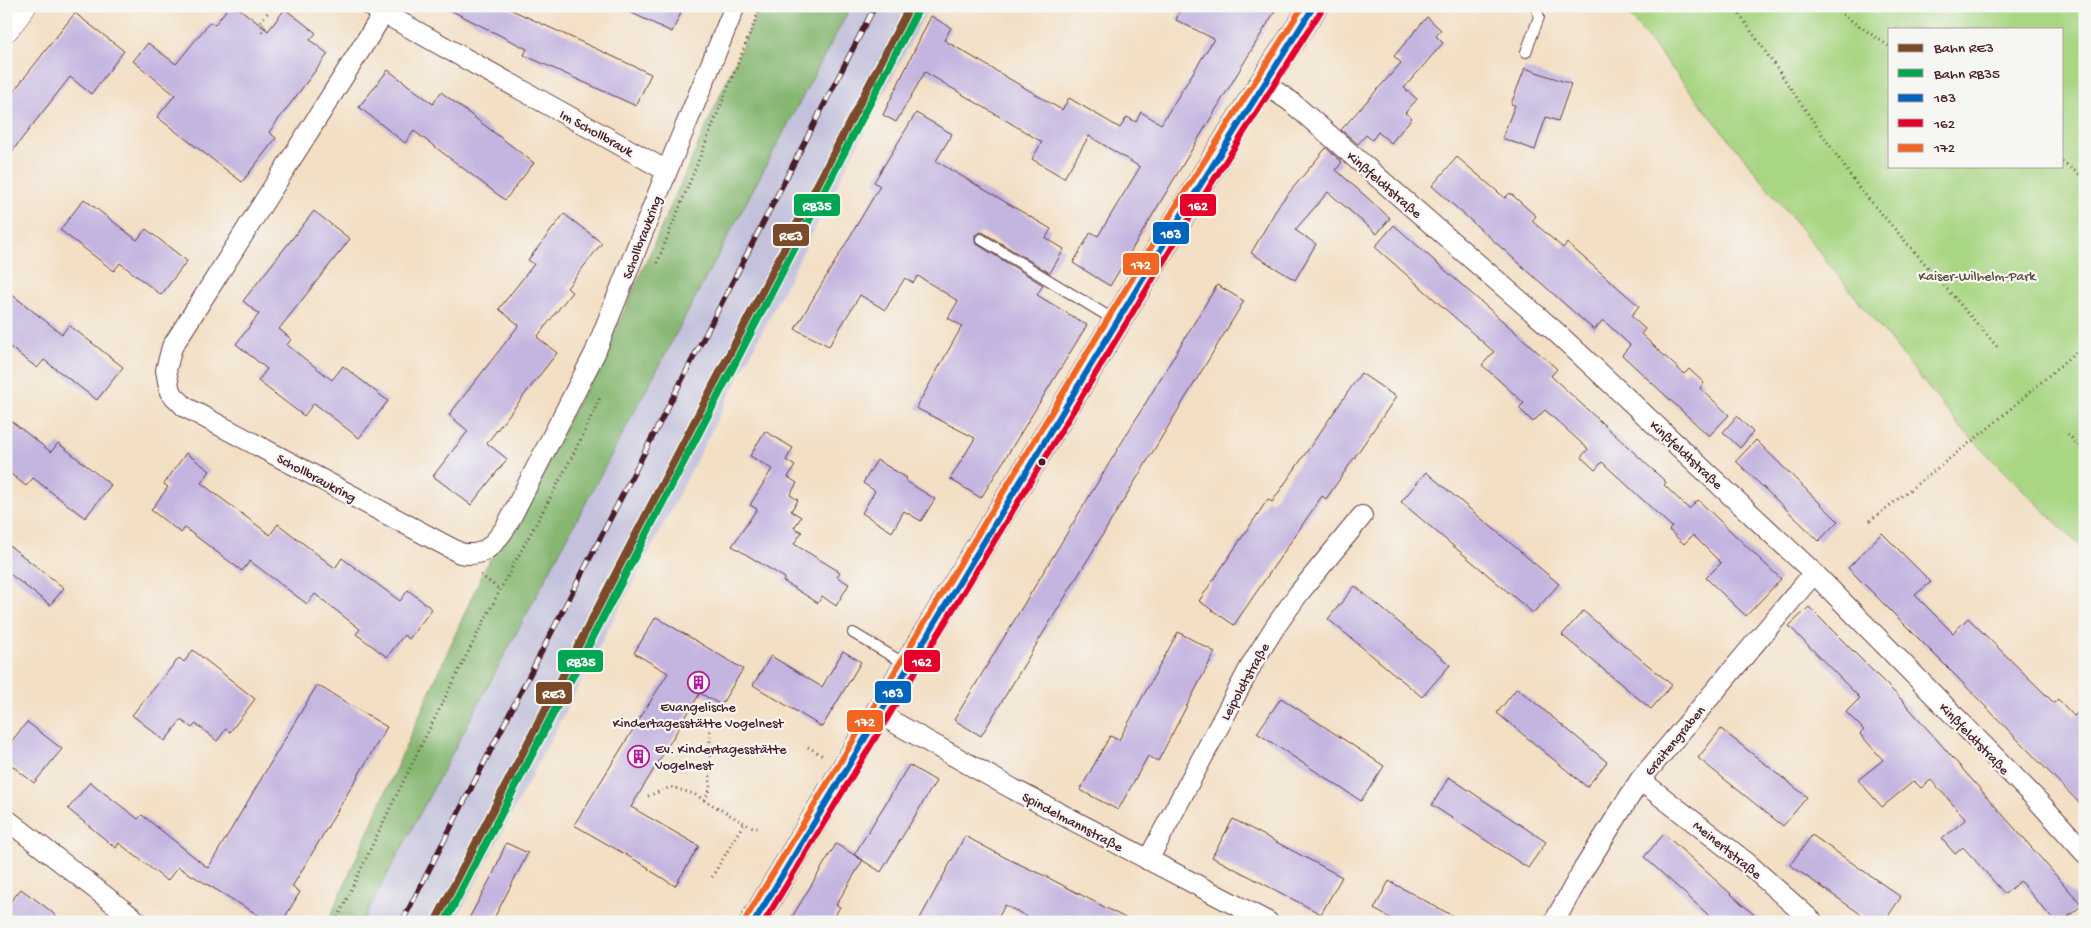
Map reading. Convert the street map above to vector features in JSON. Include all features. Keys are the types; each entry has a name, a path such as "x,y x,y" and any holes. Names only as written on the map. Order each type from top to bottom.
{"street":[{"path":"6,27 22,6"},
{"path":"667,171 735,6"},
{"path":"754,922 822,806 1117,321 1263,83 1314,6"},
{"name":"Im Schollbrauk","path":"377,10 667,171"},
{"name":"Schollbraukring","path":"377,10 172,347 166,370 170,392 185,407 460,553 472,556 494,544 506,527 595,353 667,171"},
{"name":"Kinßfeldtstraße","path":"1263,83 1290,101 1557,333 1814,574 2038,801 2085,852"},
{"name":"Leipoldtstraße","path":"1148,860 1253,662 1274,627 1299,592 1362,516"},
{"name":"Graitengraben","path":"1554,922 1583,870 1640,780 1814,574"},
{"name":"Spindelmannstraße","path":"879,714 1013,789 1268,922"},
{"name":"Meinertstraße","path":"1640,780 1747,863 1813,922"},
{"path":"6,819 138,922"}],"lane":[{"path":"1526,52 1538,17 1536,6"},
{"path":"981,239 1117,321"},
{"path":"853,633 908,666"}],"path":[{"path":"262,32 266,26 260,22 273,6"},
{"path":"1734,6 1859,188 1999,349"},
{"path":"1830,6 1888,46"},
{"path":"2064,163 2085,178"},
{"path":"1870,521 1991,426 2085,344"},
{"path":"2068,434 2085,453"},
{"path":"704,718 710,726 710,790 704,800"},
{"path":"648,796 671,787 694,794 744,823 758,828"},
{"path":"712,877 744,823"}],"shaded area":[{"path":"851,6 929,6 659,533 455,922 362,922"}],"green space":[{"path":"760,6 851,6 362,922 328,922 482,574 604,356"},
{"name":"Kaiser-Wilhelm-Park","path":"1622,6 2085,6 2085,551 1960,427"}],"building":[{"path":"229,6 236,6 268,31 285,9 316,33 310,40 328,54 269,132 276,138 242,182 157,117 175,95 133,61 148,43 176,64 210,22 215,25"},
{"path":"442,6 503,6 651,74 636,106 524,55 527,49"},
{"path":"617,6 666,6 681,13 672,32"},
{"path":"1182,6 1278,6 1110,286 1073,263 1091,232 1098,236 1140,167 1089,136 1064,178 1032,159 1042,142 925,72 896,122 883,115 931,16 951,28 944,40 1062,110 1069,98 1120,128 1127,117 1136,122 1141,112 1161,124 1214,39 1176,20"},
{"path":"75,13 124,51 91,94 70,77 6,159 6,101"},
{"path":"1427,17 1441,30 1436,36 1443,43 1404,88 1417,99 1405,113 1412,118 1391,143 1378,132 1372,140 1366,135 1358,144 1341,130 1401,63 1394,56"},
{"path":"1525,68 1571,84 1558,121 1546,117 1535,150 1502,138 1515,105 1511,104"},
{"path":"388,70 433,104 441,92 534,163 505,200 414,131 405,143 359,107"},
{"path":"916,113 952,134 936,161 1051,229 1046,238 1064,249 1050,273 984,233 981,232 975,235 975,243 1043,285 1037,295 1087,325 981,498 950,479 975,438 916,408 962,326 948,318 958,301 918,276 913,283 905,278 885,310 860,295 829,346 795,329 880,186 874,182"},
{"path":"1326,148 1342,162 1336,170 1390,218 1377,234 1328,192 1295,230 1316,244 1295,280 1251,253 1279,205"},
{"path":"1457,157 1505,198 1510,193 1536,216 1532,221 1563,248 1567,243 1639,306 1631,316 1645,329 1641,334 1684,374 1689,369 1704,383 1700,388 1729,415 1709,436 1622,355 1630,345 1603,320 1594,330 1432,186"},
{"path":"84,199 137,240 146,229 187,261 161,295 120,263 114,271 60,230"},
{"path":"314,211 350,239 279,329 291,339 287,345 332,380 343,366 388,401 359,438 314,403 304,416 258,381 267,369 236,344 259,314 243,301"},
{"path":"564,214 602,243 567,288 572,292 537,337 557,353 487,443 507,459 471,505 433,476 468,431 449,415 519,325 499,309 534,264 528,260"},
{"path":"1394,225 1557,369 1551,376 1666,482 1664,485 1689,509 1698,500 1781,579 1746,616 1706,578 1721,563 1693,535 1684,544 1669,530 1672,527 1602,462 1595,470 1581,457 1588,449 1545,410 1533,422 1519,408 1524,403 1482,365 1494,352 1375,247"},
{"path":"1217,285 1244,301 981,736 954,720"},
{"path":"6,290 62,334 69,325 123,367 97,400 44,360 37,368 6,344"},
{"path":"1361,373 1396,397 1326,499 1322,496 1234,625 1199,601 1268,499 1272,502"},
{"path":"1737,416 1753,432 1740,448 1723,432"},
{"path":"6,417 51,452 58,443 111,485 85,518 33,478 26,486 6,470"},
{"path":"765,431 793,448 786,460 795,466 788,477 797,483 790,495 798,500 791,511 801,517 794,528 802,532 794,544 840,572 837,577 849,584 836,606 822,596 818,603 783,581 785,578 732,546 757,509 750,505 772,469 750,456"},
{"path":"1756,440 1838,521 1819,541 1736,461"},
{"path":"186,453 210,471 201,483 270,535 278,524 335,568 342,558 400,601 408,590 432,609 409,639 404,635 387,657 356,634 360,629 315,594 307,604 250,561 242,571 185,528 181,533 151,510 168,487 164,484"},
{"path":"877,460 907,478 906,481 935,499 921,521 904,511 892,532 862,513 875,491 863,483"},
{"path":"1426,472 1559,584 1533,613 1401,502"},
{"path":"1882,533 1931,582 1915,595 1953,633 1968,618 2054,703 2058,699 2074,716 2085,707 2085,809 1848,568"},
{"path":"6,543 64,588 50,605 6,571"},
{"path":"1355,586 1450,665 1422,697 1328,619"},
{"path":"1809,607 1901,699 2082,905 2062,922 2055,922 2020,881 2005,894 1963,847 1955,854 1942,839 1966,819 1931,780 1921,788 1914,781 1882,807 1858,780 1883,760 1860,734 1864,730 1846,712 1860,698 1789,626"},
{"path":"1583,611 1672,685 1651,709 1562,635"},
{"path":"656,617 743,669 721,705 700,693 631,807 699,846 675,886 649,868 574,825 668,673 634,653"},
{"path":"1178,632 1215,652 1158,761 1148,756 1118,810 1080,790 1110,736 1119,740"},
{"path":"193,650 255,699 230,732 226,729 217,741 196,724 192,728 181,720 165,741 132,715 179,658 184,662"},
{"path":"843,651 861,662 822,727 753,685 771,656 822,687"},
{"path":"317,685 387,727 292,887 300,892 282,922 270,922 178,867 167,881 119,843 116,848 68,809 90,782 138,819 142,815 208,868"},
{"path":"1517,688 1607,762 1587,787 1497,713"},
{"path":"1281,698 1384,766 1361,801 1257,733"},
{"path":"27,722 62,749 34,783 6,761 6,748"},
{"path":"1721,729 1807,797 1783,826 1698,758"},
{"path":"909,765 936,781 881,872 854,855"},
{"path":"1449,777 1546,842 1528,868 1432,805"},
{"path":"1233,819 1342,877 1321,914 1212,857"},
{"path":"1664,834 1762,922 1716,922 1644,857"},
{"path":"1812,835 1901,897 1884,922 1872,922 1790,865"},
{"path":"965,836 1133,922 1037,922 1005,905 996,922 918,922"},
{"path":"506,843 528,853 492,922 467,922 494,872"},
{"path":"836,844 863,860 836,905 840,907 831,922 789,922"},
{"path":"1389,881 1464,922 1397,922 1374,909"},
{"path":"21,889 63,922 6,922 6,907"}],"railway":[{"path":"402,922 875,6"}],"rail line":[{"name":"RE3","path":"435,922 910,6"},
{"name":"RB35","path":"445,922 918,10"}],"transit line":[{"name":"172","path":"746,918 1179,201 1303,6"},
{"name":"183","path":"754,922 1187,206 1314,6"},
{"name":"162","path":"764,922 1194,211 1321,11"}],"place":[{"name":"Evangelische Kindertagesstätte Vogelnest","path":"698,683"},
{"name":"Ev. Kindertagesstätte Vogelnest","path":"639,756"}]}
